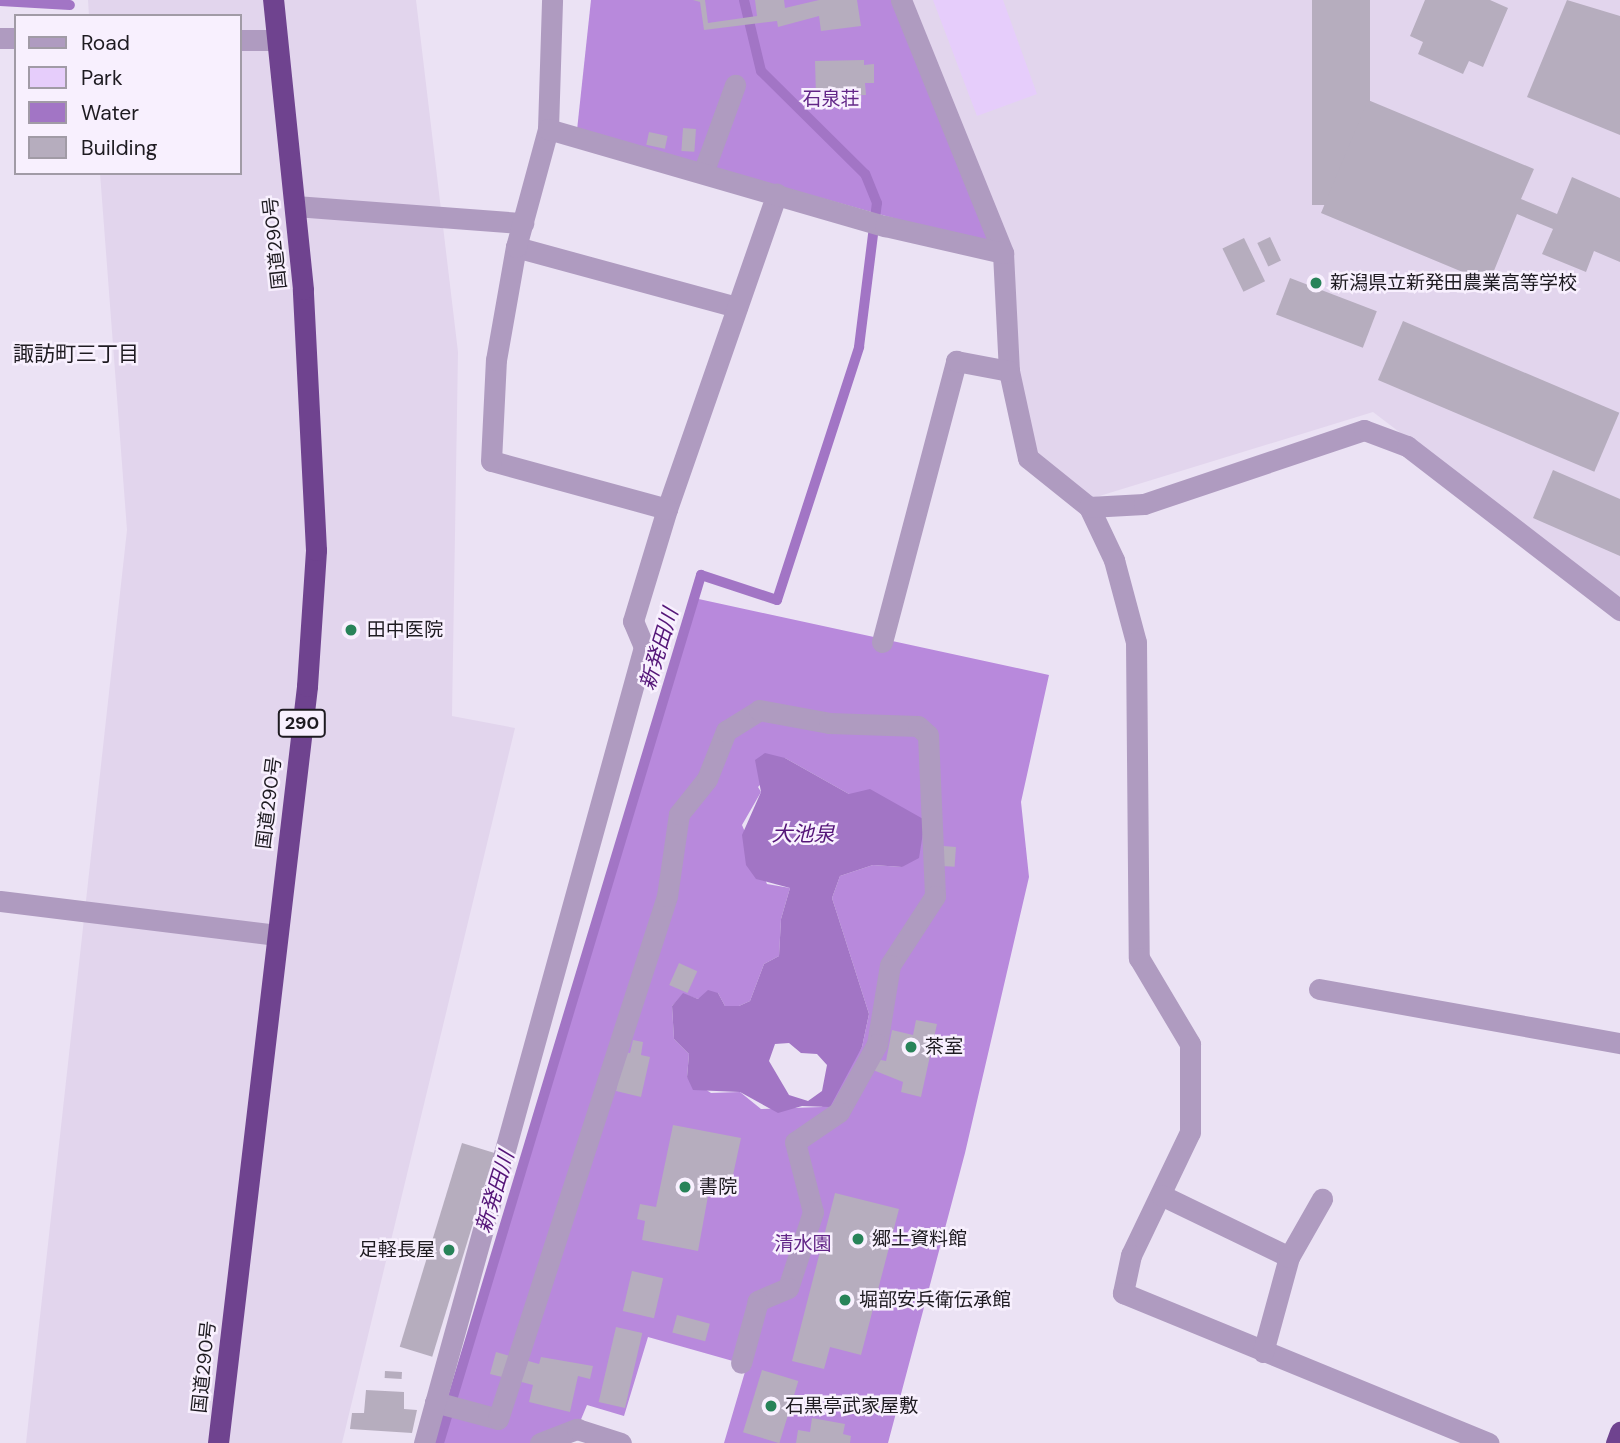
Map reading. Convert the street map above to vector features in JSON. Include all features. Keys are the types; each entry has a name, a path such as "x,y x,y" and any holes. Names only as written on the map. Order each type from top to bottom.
{"highway":[{"name":"国道290号","path":"218,1443 275,934 307,686 316,550 295,206 273,0"},
{"path":"1616,1443 1620,1432"}],"street":[{"path":"552,0 548,129 516,247 496,360 491,461 667,509"},
{"path":"901,0 1003,253 1009,371 1028,458 1089,507 1114,560 1136,642 1139,958 1190,1044 1190,1132 1131,1255 1123,1293 1488,1443"},
{"path":"242,40 277,40"},
{"path":"703,173 735,85"},
{"path":"548,129 876,224 1003,253"},
{"path":"424,1443 644,647 633,621 667,509 777,194"},
{"path":"295,206 523,223"},
{"path":"516,247 737,307"},
{"path":"882,642 956,360 1009,371"},
{"path":"1089,507 1144,504 1364,430 1406,446 1620,610"},
{"path":"435,1402 498,1419 667,896 679,814 707,779 726,731 758,710 829,723 918,726 928,735 935,896 890,965 877,1044 839,1112 795,1142 813,1212 788,1288 758,1301 741,1363"},
{"path":"0,901 275,934"},
{"path":"1318,989 1620,1043"},
{"path":"1161,1195 1289,1257"},
{"path":"1263,1352 1289,1257 1322,1199"},
{"path":"540,1443 577,1429 621,1443"}],"shaded area":[{"path":"88,0 416,0 458,352 452,716 515,728 342,1443 26,1443 127,530 100,175 242,175 242,14 89,14"},
{"name":"新潟県立新発田農業高等学校","path":"902,0 1620,0 1620,600 1373,412 1093,498 1031,453 1020,405 1015,318"}],"green space":[{"name":"石泉荘","path":"591,0 899,0 997,247 577,130"},
{"path":"933,0 1003,0 1037,94 977,116"},
{"name":"清水園","path":"694,598 1049,675 1021,802 1029,877 965,1153 888,1443 724,1443 747,1365 648,1337 624,1416 587,1405 577,1429 540,1443 439,1443","holes":["785,758 849,794 924,820 902,867 873,865 840,876 832,898 869,1014 862,1047 822,1107 761,1109 740,1092 711,1093 687,1077 689,1054 674,1039 672,1006 683,994 698,999 718,993 725,1006 739,1006 750,1001 764,964 779,956 781,919 790,888 767,884 742,825 761,792 758,787"]}],"water":[{"name":"大池泉","path":"765,753 785,758 849,794 870,789 925,820 919,858 902,867 873,865 840,876 832,898 869,1014 862,1047 830,1107 802,1106 778,1113 740,1092 693,1090 687,1077 689,1054 674,1039 672,1006 683,993 698,999 708,990 718,993 725,1006 739,1006 750,1001 764,964 779,956 781,919 790,888 756,879 746,865 742,835 761,792 755,760","holes":["789,1043 801,1053 817,1054 827,1065 822,1091 808,1101 789,1095 769,1061 775,1044"]}],"building":[{"path":"693,0 705,0 708,23 757,16 755,0 784,0 785,8 819,0 857,0 861,26 821,31 819,16 778,27 777,21 704,30 700,2"},
{"path":"1312,0 1370,0 1370,205 1312,205"},
{"path":"1425,0 1490,0 1508,8 1483,67 1469,61 1463,74 1418,54 1423,42 1410,36"},
{"path":"1567,0 1620,16 1620,135 1527,97"},
{"path":"864,60 864,65 874,64 874,83 865,83 866,95 816,96 815,61"},
{"path":"1368,100 1534,169 1521,199 1557,214 1572,177 1620,198 1620,262 1594,251 1586,272 1542,254 1553,229 1517,214 1489,283 1321,213"},
{"path":"683,128 696,129 694,152 681,151"},
{"path":"649,132 668,136 665,149 646,145"},
{"path":"1270,237 1281,261 1268,266 1257,243"},
{"path":"1244,238 1265,281 1243,292 1222,249"},
{"path":"1290,278 1377,311 1363,348 1276,314"},
{"path":"1403,321 1619,413 1594,472 1378,380"},
{"path":"1553,470 1620,499 1620,556 1533,518"},
{"path":"943,846 956,847 955,867 942,866"},
{"path":"679,963 697,971 688,993 669,985"},
{"name":"茶室","path":"916,1020 937,1024 921,1097 901,1092 903,1082 873,1070 876,1059 886,1061 892,1030 913,1035"},
{"path":"633,1040 643,1042 641,1055 650,1057 641,1097 616,1091 624,1052 630,1053"},
{"name":"書院","path":"673,1125 741,1138 730,1189 710,1185 698,1251 642,1240 645,1221 637,1219 640,1204 656,1207"},
{"name":"足軽長屋","path":"462,1143 495,1153 432,1357 400,1347"},
{"path":"835,1193 899,1209 861,1355 830,1347 824,1369 792,1361"},
{"path":"632,1271 663,1278 654,1318 623,1311"},
{"path":"677,1315 710,1324 705,1341 672,1332"},
{"path":"616,1327 642,1333 625,1408 599,1402"},
{"path":"496,1352 539,1364 541,1357 593,1366 590,1379 578,1376 570,1412 529,1402 533,1385 490,1374"},
{"name":"石黒亭武家屋敷","path":"762,1370 798,1381 779,1443 743,1432"},
{"path":"385,1371 402,1372 402,1379 385,1378"},
{"path":"366,1390 404,1392 404,1409 417,1410 412,1433 350,1429 352,1413 364,1413"},
{"path":"812,1418 845,1424 843,1434 851,1436 850,1443 796,1443 798,1430 810,1432"}],"waterway":[{"name":"新発田川","path":"439,1443 701,575 777,600 859,347 877,203 865,174 761,71 744,0"},
{"path":"0,1 70,5"}],"place":[{"name":"新潟県立新発田農業高等学校","path":"1316,283"},
{"name":"田中医院","path":"351,630"},
{"name":"茶室","path":"911,1047"},
{"name":"書院","path":"685,1187"},
{"name":"郷土資料館","path":"858,1239"},
{"name":"足軽長屋","path":"449,1250"},
{"name":"堀部安兵衛伝承館","path":"845,1300"},
{"name":"石黒亭武家屋敷","path":"771,1406"}],"district":[{"name":"諏訪町三丁目","path":"76,354"}]}
